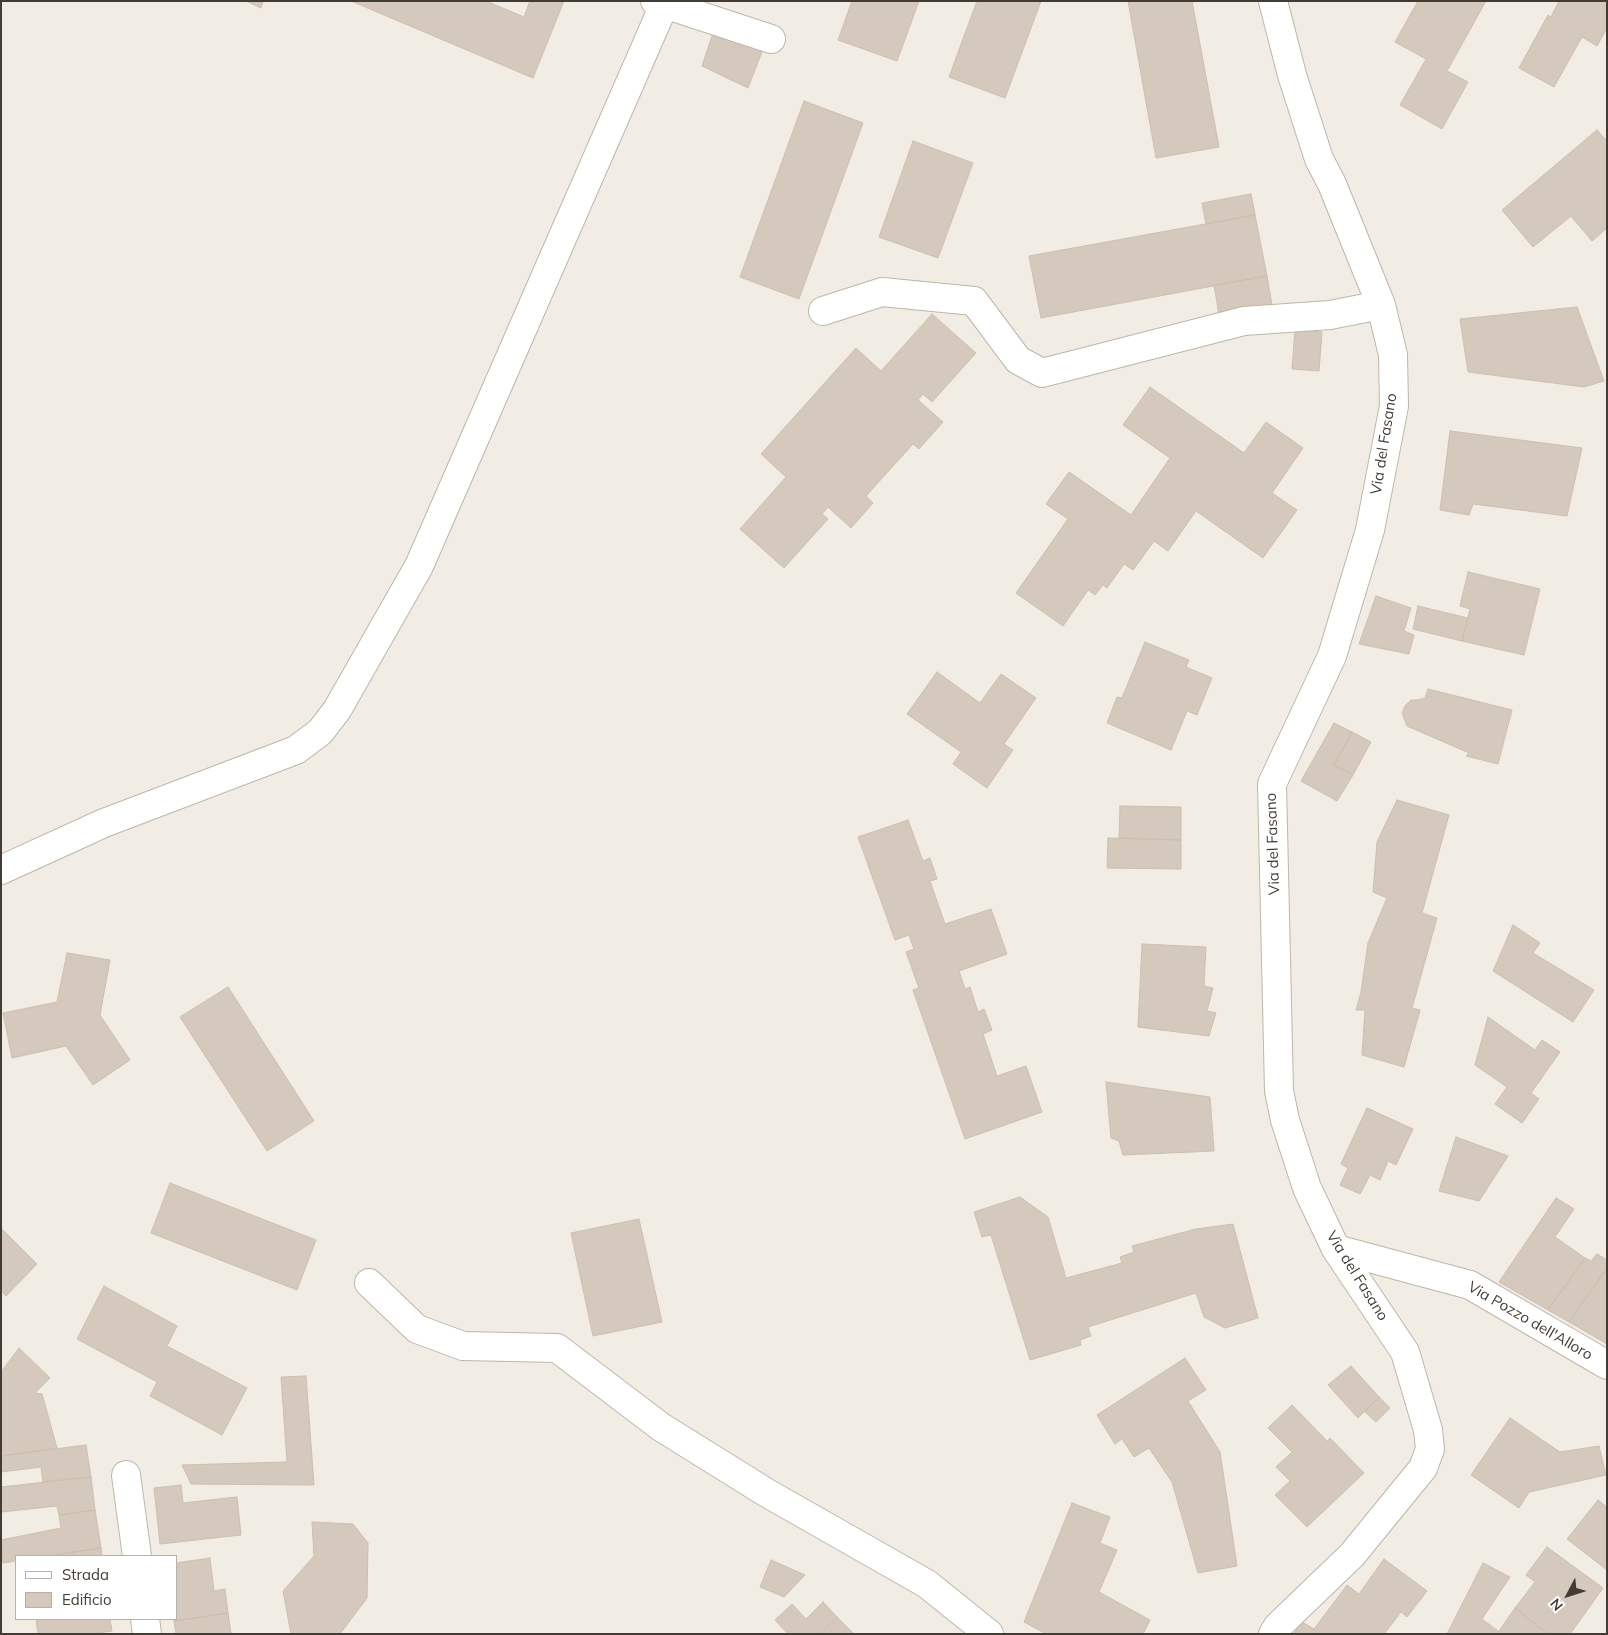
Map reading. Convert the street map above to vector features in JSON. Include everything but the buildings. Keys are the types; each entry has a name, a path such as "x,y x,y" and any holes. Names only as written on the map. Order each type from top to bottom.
{"street":[{"name":"Via del Fasano","path":"1272,1634 1352,1555 1423,1468 1430,1449 1428,1430 1405,1352 1336,1249 1307,1188 1285,1120 1279,1091 1272,784 1332,656 1370,530 1394,406 1393,355 1381,305 1332,184 1319,159 1292,75 1273,1"},
{"path":"1,870 104,823 296,750 320,732 337,710 419,566 660,3 771,39"},
{"path":"823,311 882,292 974,301 1018,360 1042,373 1244,321 1330,315 1381,305"},
{"name":"Via Pozzo dell'Alloro","path":"1336,1249 1470,1285 1607,1365"},
{"path":"369,1283 417,1329 463,1346 557,1348 661,1427 767,1493 927,1584 989,1634"},
{"path":"126,1475 137,1555"},
{"path":"145,1620 147,1634"}]}
